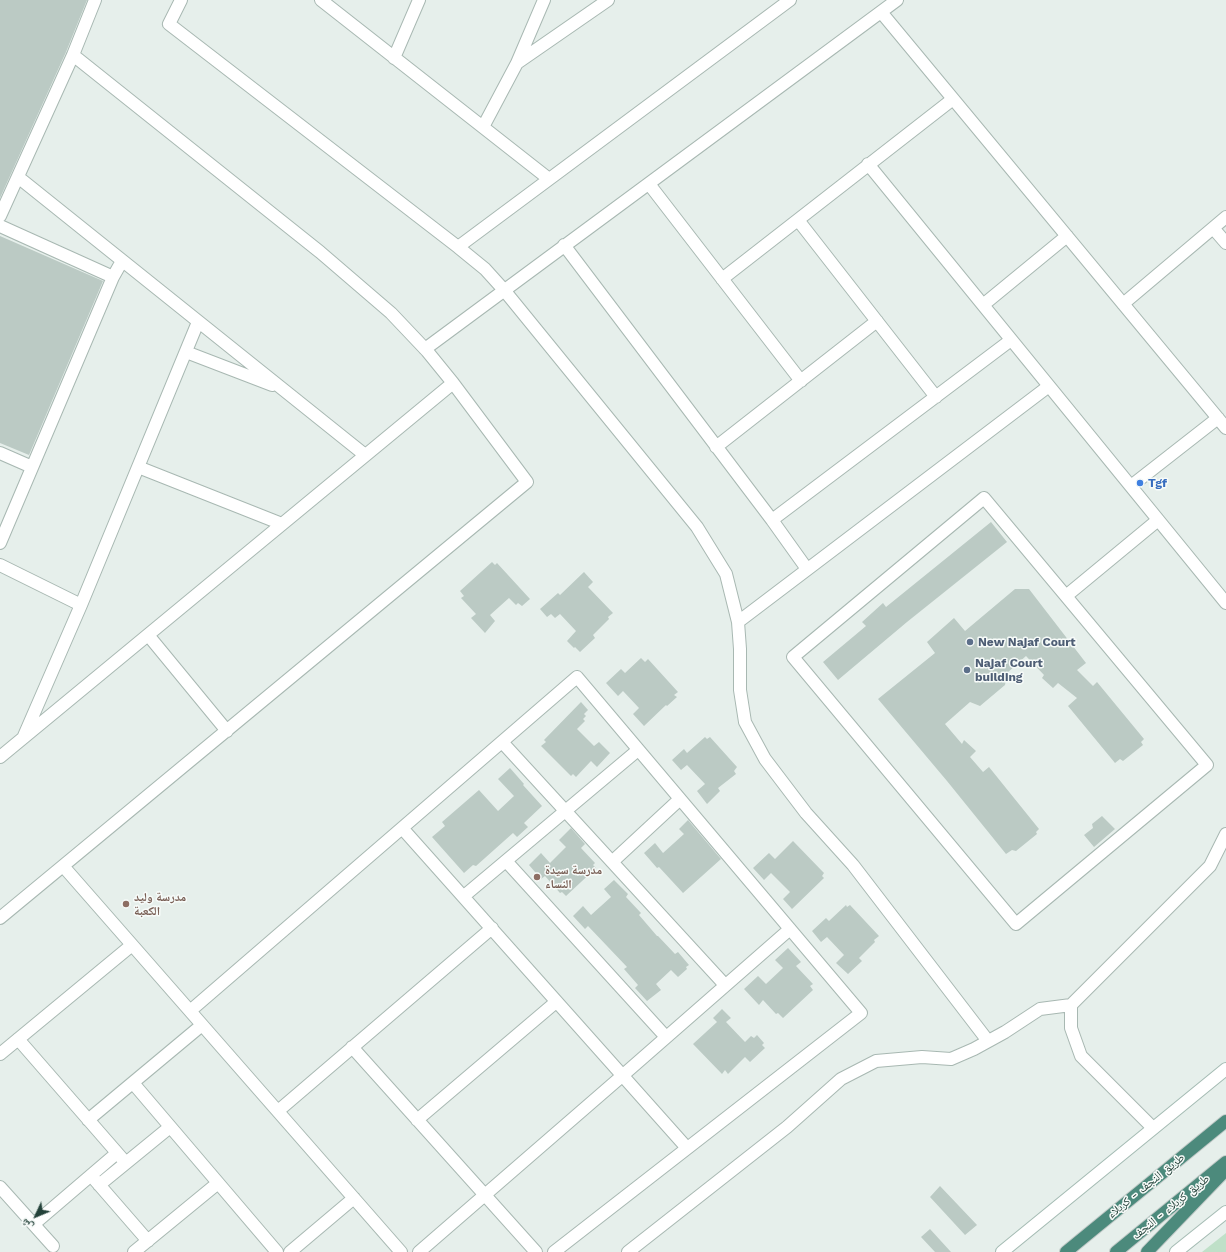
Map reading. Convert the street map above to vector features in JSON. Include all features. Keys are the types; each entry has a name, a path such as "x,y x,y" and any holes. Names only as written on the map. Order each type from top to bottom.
{"highway":[{"name":"طريق النجف - کربلاء","path":"1066,1252 1226,1121"},
{"name":"طريق کربلاء - النجف","path":"1116,1252 1226,1162"},
{"path":"1147,1252 1226,1170"}],"street":[{"path":"0,216 73,55 95,0"},
{"path":"181,0 169,24 458,246 485,269 504,290 697,527 726,574 738,622 740,649 740,690 745,722 765,759 806,813 852,865 988,1041"},
{"path":"321,0 550,179"},
{"path":"394,58 419,0"},
{"path":"483,127 517,63 544,0"},
{"path":"517,63 608,0"},
{"path":"458,246 790,0"},
{"path":"425,349 897,0"},
{"path":"881,12 1222,423 1131,486"},
{"path":"0,918 526,482 453,383 425,349 391,313 350,276 73,55"},
{"path":"722,279 868,164 954,100"},
{"path":"868,164 1226,603"},
{"path":"18,177 365,455"},
{"path":"649,184 801,381"},
{"path":"1123,304 1226,217"},
{"path":"798,220 936,397"},
{"path":"0,226 113,278"},
{"path":"1213,228 1226,243"},
{"path":"983,305 1067,236"},
{"path":"564,245 772,520 807,569"},
{"path":"0,543 113,278 122,261"},
{"path":"716,446 877,321"},
{"path":"23,739 81,605 198,322"},
{"path":"772,520 1011,340"},
{"path":"186,352 283,389"},
{"path":"0,758 453,383"},
{"path":"738,622 1049,386"},
{"path":"0,453 32,467"},
{"path":"138,467 282,524"},
{"path":"984,498 1066,596 1207,765 1016,924 794,657 984,498"},
{"path":"1066,596 1158,520"},
{"path":"0,565 81,605"},
{"path":"148,635 227,731"},
{"path":"190,1012 576,677 861,1013 554,1252"},
{"path":"502,742 725,985"},
{"path":"464,896 638,750"},
{"path":"612,862 680,799"},
{"path":"402,828 687,1148"},
{"path":"628,1252 787,1127 841,1079 876,1061 922,1057 951,1059 988,1041 1040,1009 1071,1005 1210,866 1226,834"},
{"path":"506,861 666,1037"},
{"path":"63,866 402,1252"},
{"path":"278,1111 492,928"},
{"path":"419,1252 790,929"},
{"path":"0,1054 132,945"},
{"path":"417,1120 556,1002"},
{"path":"1071,1005 1071,1028 1081,1056 1153,1128"},
{"path":"88,1120 202,1025"},
{"path":"18,1039 126,1163"},
{"path":"352,1047 536,1252"},
{"path":"1002,1252 1226,1069"},
{"path":"132,1083 277,1252"},
{"path":"99,1185 170,1127"},
{"path":"34,1224 117,1153"},
{"path":"90,1175 148,1241"},
{"path":"134,1252 218,1184"},
{"path":"0,1187 34,1224 52,1250"},
{"path":"290,1252 354,1198"},
{"path":"1176,1252 1226,1212"}],"green space":[{"path":"1226,1233 1226,1252 1202,1252"}],"building":[{"path":"0,0 87,0 66,52 0,198"},
{"path":"0,236 103,281 29,455 0,443"},
{"path":"991,522 1007,542 907,622 838,680 823,662 866,626 862,622 883,603 886,607"},
{"path":"492,562 495,565 497,563 530,599 522,606 518,603 516,605 509,598 490,615 495,621 485,633 471,618 476,614 461,598 464,596 460,591"},
{"path":"584,572 593,582 588,587 613,613 593,635 595,638 580,652 567,641 576,631 560,614 555,618 551,614 547,617 540,609 558,593 560,595"},
{"path":"1015,589 1029,589 1086,663 1077,670 1093,686 1097,682 1144,739 1141,742 1143,745 1123,761 1120,759 1115,763 1068,706 1077,698 1058,683 1053,688 1042,678 1044,675 1026,656 1007,673 1005,685 980,706 970,702 945,724 962,744 964,740 976,751 970,757 983,772 989,767 1039,829 1036,832 1037,834 1016,851 1012,850 1006,854 878,699 935,653 927,642 954,618 965,631"},
{"path":"641,658 645,662 648,659 678,692 674,695 677,697 667,706 666,705 644,726 633,714 639,708 623,691 618,696 606,683 621,669 625,673"},
{"path":"581,702 588,710 584,714 586,716 583,719 585,721 577,729 594,746 599,742 610,753 597,767 591,761 576,777 573,774 571,776 541,746 546,742 544,740"},
{"path":"705,737 707,739 710,737 737,767 734,771 736,774 718,788 720,791 707,804 697,791 705,784 687,765 681,770 672,760 684,749 687,753"},
{"path":"510,768 542,806 524,823 528,827 517,837 513,833 476,866 473,865 464,873 432,837 445,826 442,822 479,790 498,811 514,796 498,779"},
{"path":"1102,816 1115,829 1094,847 1084,835 1093,828 1092,824"},
{"path":"688,820 721,859 683,893 644,853 655,843 663,853 684,834 679,829"},
{"path":"571,828 585,844 581,848 595,863 593,865 596,868 566,896 562,892 560,893 545,876 541,879 529,865 541,853 550,863 566,847 559,840"},
{"path":"793,841 824,873 822,876 824,878 792,909 783,899 790,892 771,873 764,880 753,868 769,853 775,859"},
{"path":"614,880 628,894 626,897 641,913 639,915 657,936 675,954 678,952 689,965 686,967 687,969 678,977 671,970 656,984 661,990 647,1001 635,988 638,985 624,969 627,967 588,926 585,929 573,916 583,906 591,915 611,897 604,889"},
{"path":"846,905 847,907 850,905 879,936 859,958 862,961 848,974 836,963 844,955 827,937 821,942 812,931 826,918 829,921"},
{"path":"788,948 801,962 796,966 813,984 810,986 813,990 783,1018 778,1013 776,1014 763,1000 759,1005 744,989 758,976 766,984 783,968 775,960"},
{"path":"722,1009 731,1018 726,1022 745,1042 751,1036 754,1038 757,1035 764,1043 762,1045 765,1048 750,1062 745,1057 728,1074 725,1070 722,1074 693,1044 717,1022 713,1018"},
{"path":"940,1186 977,1225 965,1235 930,1197"},
{"path":"930,1229 951,1252 935,1252 921,1237"}],"place":[{"name":"Tgf","path":"1140,483"},
{"name":"New Najaf Court","path":"970,642"},
{"name":"Najaf Court building","path":"967,670"},
{"name":"مدرسة سيدة النساء","path":"537,877"},
{"name":"مدرسة وليد الكعبة","path":"126,904"}]}
